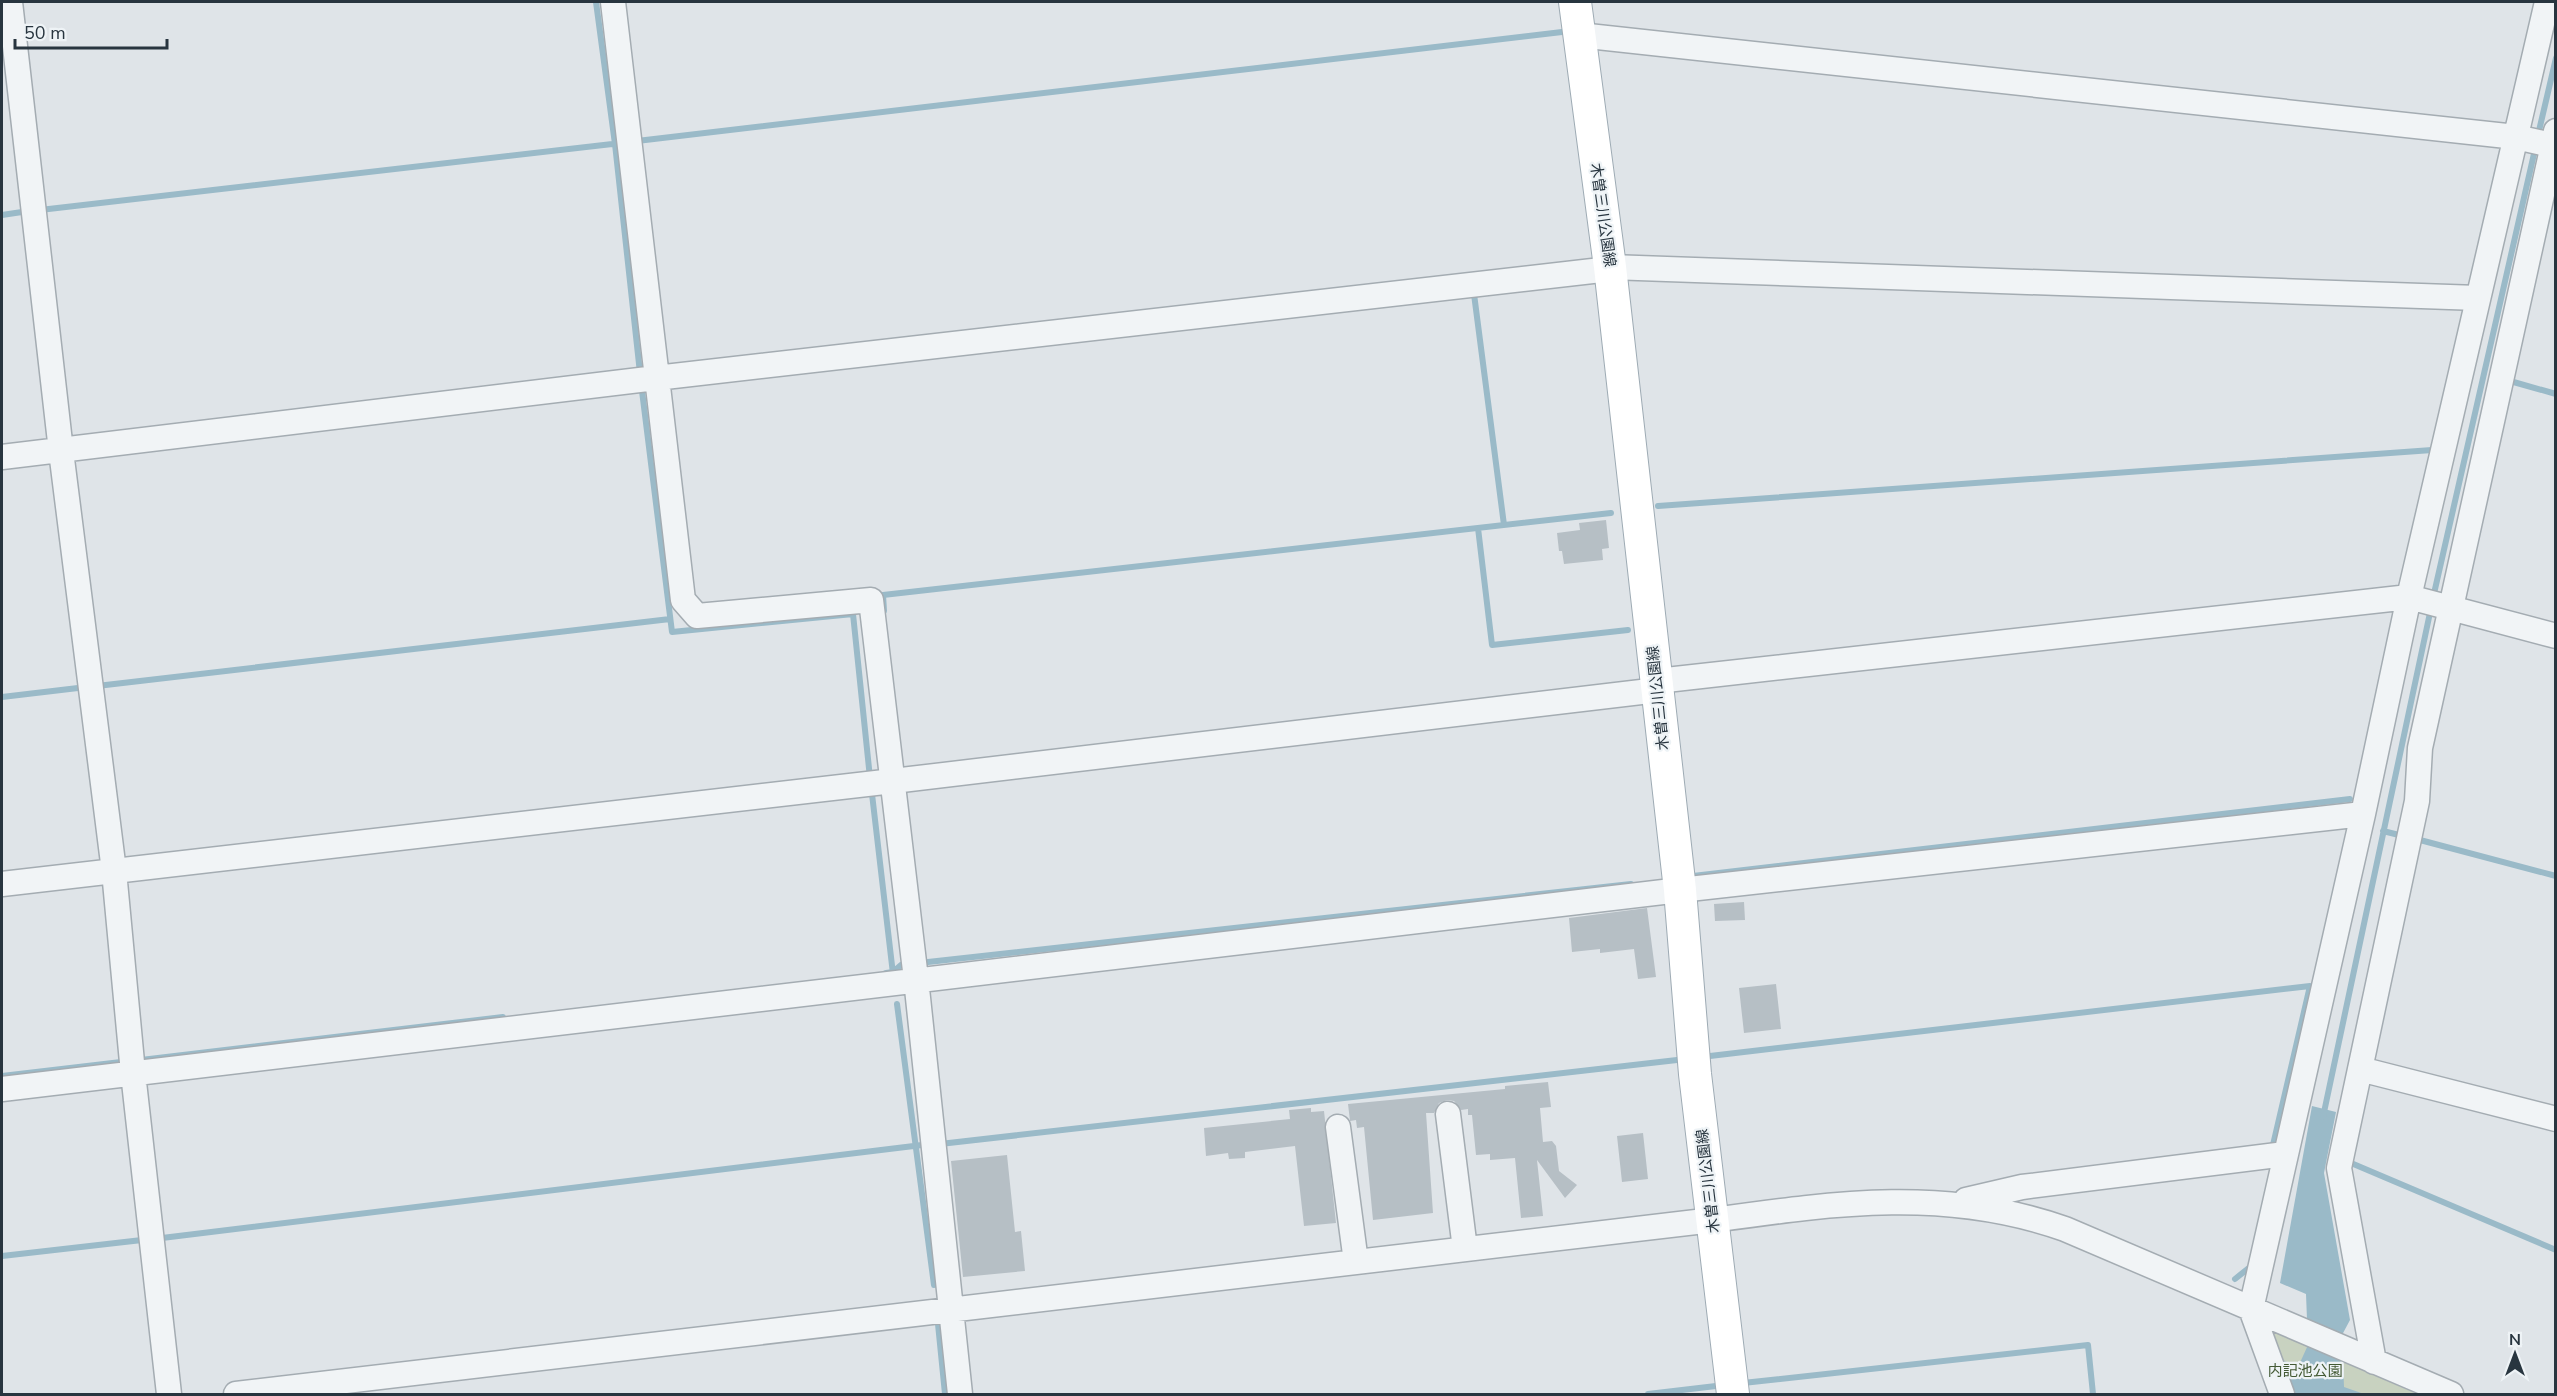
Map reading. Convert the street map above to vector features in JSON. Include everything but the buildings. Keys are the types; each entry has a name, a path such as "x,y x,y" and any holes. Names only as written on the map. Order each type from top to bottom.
{"main road":[{"name":"木曽三川公園線","path":"1575,2 1610,268 1680,890 1695,1074 1733,1395"}],"street":[{"path":"10,2 61,451 114,871 133,1073 169,1395"},
{"path":"613,2 682,600 697,616 871,600 894,782 960,1395"},
{"path":"2282,1395 2251,1309 2413,598 2478,298 2518,138 2547,2"},
{"path":"1579,35 2553,142 2447,608 2420,748 2417,801 2339,1168 2374,1362"},
{"path":"2,457 656,378 1610,268 2478,298"},
{"path":"2,884 894,782 1657,686 2413,598 2556,636"},
{"path":"2,1089 1680,890 2362,814"},
{"path":"2360,1069 2556,1119"},
{"path":"1448,1114 1465,1249"},
{"path":"1338,1127 1356,1262"},
{"path":"1949,1204 2022,1187 2285,1154"},
{"path":"236,1395 1792,1209 1893,1201 1989,1209 2032,1218 2065,1229 2451,1395"}],"green space":[{"name":"内記池公園","path":"2275,1331 2417,1394 2288,1394 2268,1335"}],"water":[{"path":"2312,1106 2336,1112 2324,1173 2350,1320 2342,1335 2344,1387 2364,1394 2294,1394 2276,1357 2298,1367 2308,1345 2306,1294 2280,1283"}],"waterway":[{"path":"596,2 615,144 640,373"},
{"path":"637,141 1562,32"},
{"path":"2538,135 2556,58"},
{"path":"40,210 621,143"},
{"path":"2433,598 2536,145"},
{"path":"2,215 22,212"},
{"path":"1474,294 1504,525"},
{"path":"2510,381 2556,394"},
{"path":"642,391 672,632 853,614 870,778"},
{"path":"1658,506 2432,450"},
{"path":"879,612 884,611 883,595 1611,513"},
{"path":"1478,528 1492,645 1628,630"},
{"path":"2323,1117 2431,608"},
{"path":"97,686 670,619"},
{"path":"2,697 78,688"},
{"path":"872,794 893,974"},
{"path":"1693,876 2350,799"},
{"path":"2383,831 2399,835"},
{"path":"2420,840 2556,876"},
{"path":"919,963 1631,884"},
{"path":"886,973 893,972 901,965"},
{"path":"1710,1056 2310,986 2273,1145"},
{"path":"897,1004 934,1285"},
{"path":"141,1060 503,1017"},
{"path":"940,1144 1677,1060"},
{"path":"2,1076 121,1062"},
{"path":"162,1238 922,1145"},
{"path":"2351,1163 2556,1250"},
{"path":"2,1256 142,1240"},
{"path":"2235,1279 2250,1267"},
{"path":"938,1324 945,1394"},
{"path":"1743,1383 2088,1345 2093,1394"},
{"path":"1648,1394 1716,1386"}]}
